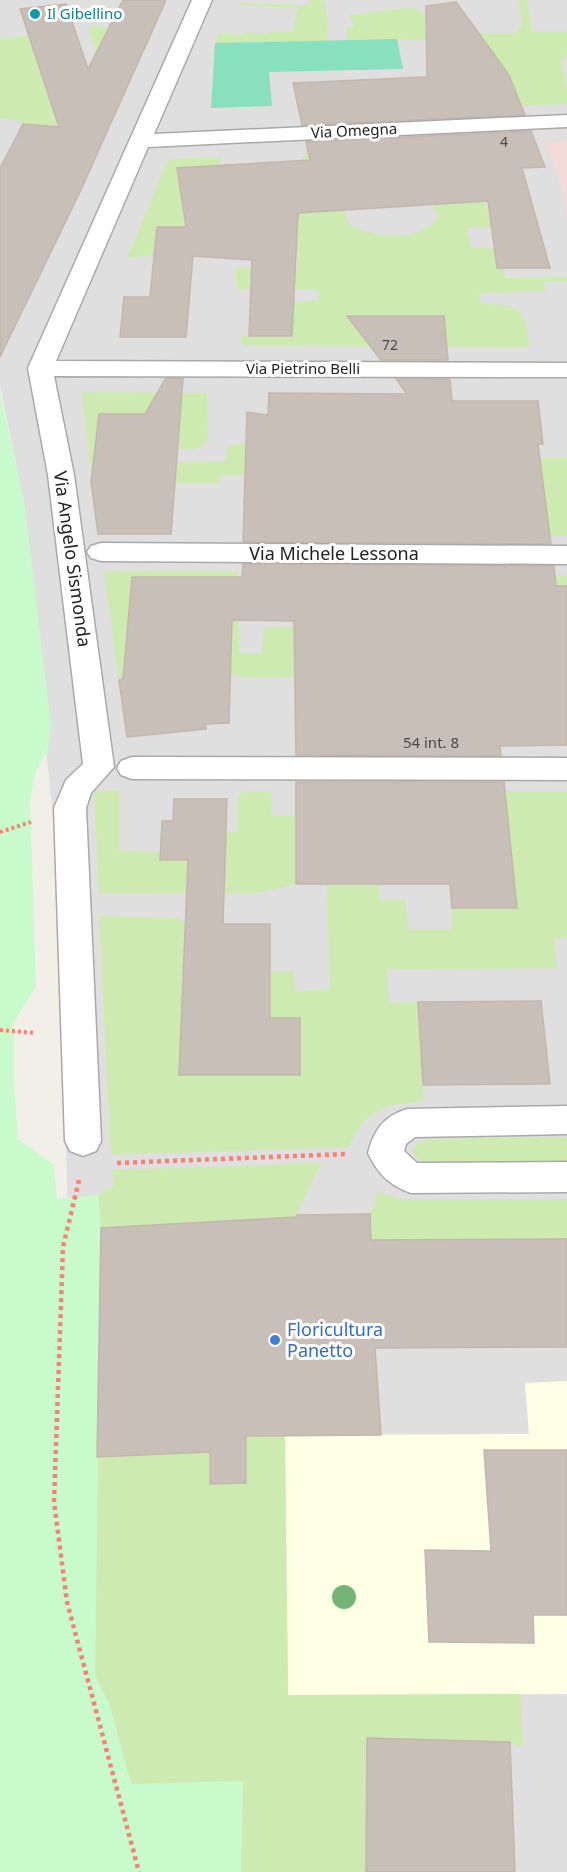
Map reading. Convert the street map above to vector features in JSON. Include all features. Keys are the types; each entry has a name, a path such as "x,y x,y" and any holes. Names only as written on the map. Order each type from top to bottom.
{"street":[{"path":"40,368 202,0"},
{"name":"Via Omegna","path":"141,141 567,121"},
{"name":"Via Pietrino Belli","path":"40,368 567,370"},
{"name":"Via Angelo Sismonda","path":"40,368 62,475 99,767 77,788 70,808 83,1141"},
{"name":"Via Michele Lessona","path":"101,552 567,555"},
{"path":"132,768 567,769"},
{"path":"567,1120 407,1123 390,1137 386,1153 395,1167 411,1178 567,1177"}],"path":[{"path":"107,1163 386,1153"},
{"path":"81,1174 63,1247 54,1502 67,1602 139,1872"}],"shaded area":[{"path":"0,0 567,0 567,1872 130,1872 79,1646 59,874 16,463 0,386"},
{"path":"567,141 567,221 561,185 545,142"},
{"path":"567,1381 567,1694 288,1695 285,1435 529,1434 525,1383"}],"green space":[{"path":"311,0 323,0 326,6 328,41 215,43 218,33 244,35 246,32 269,34 270,31 292,32 298,8 240,5 241,3 305,5"},
{"path":"519,0 527,0 532,31 567,31 567,54 561,61 567,90 567,104 522,106 515,90 509,90 493,53 479,33 515,33 522,26"},
{"path":"417,7 426,19 426,31 439,39 348,41 346,28 354,26 349,15"},
{"path":"93,26 154,31 143,54 98,58 88,30"},
{"path":"29,36 41,73 60,71 48,95 121,102 107,131 23,124 17,120 0,118 0,39"},
{"path":"397,39 403,69 269,72 272,106 211,108 215,43"},
{"path":"368,150 344,210 349,225 371,233 407,235 429,227 438,219 420,164 472,154 487,210 534,209 537,228 466,228 472,248 501,248 505,278 567,277 567,282 544,282 545,292 479,293 481,304 505,305 519,310 526,323 529,347 242,346 241,336 292,336 292,302 319,300 318,290 237,290 236,268 297,269 297,229 158,227 154,255 127,258 168,159 222,157 219,165 177,168 182,197 298,165 306,153"},
{"path":"82,392 207,393 208,439 203,446 195,449 145,451 145,462 226,461 227,445 250,444 310,475 220,475 219,483 92,483"},
{"path":"0,393 24,499 51,726 48,749 35,774 30,801 36,986 14,1022 14,1081 18,1139 54,1165 57,1199 98,1195 101,1228 95,1676 110,1706 131,1784 243,1781 241,1872 0,1872"},
{"path":"425,394 452,394 457,444 514,457 567,458 567,536 465,535"},
{"path":"104,571 238,572 239,653 261,653 264,627 335,627 479,574 567,575 567,586 339,675 262,678 196,673 119,680"},
{"path":"119,790 119,850 161,853 160,860 224,860 226,832 237,832 238,799 242,791 272,791 271,816 295,816 296,884 254,894 99,893 94,791"},
{"path":"445,791 567,791 567,938 554,939 557,968 387,970 389,1003 418,1002 424,1102 398,1104 378,1111 362,1124 349,1147 111,1155 99,916 178,918 186,924 184,957 270,957 270,971 294,971 295,991 330,989 327,884 379,884 380,901 405,899 409,929 452,929 452,908 517,907 506,807"},
{"path":"567,1137 567,1162 425,1163 416,1157 413,1150 417,1143 428,1139"},
{"path":"321,1163 297,1215 299,1295 285,1436 288,1695 521,1694 523,1747 510,1742 367,1738 366,1872 241,1872 243,1781 131,1784 110,1706 95,1676 101,1228 98,1195 114,1185 112,1170"},
{"path":"378,1192 401,1199 567,1199 567,1239 419,1240 425,1348 375,1348 370,1214"}],"building":[{"path":"123,0 166,0 80,192 0,357 0,168 23,124 59,127 20,9 66,4 88,69"},
{"path":"456,2 509,75 525,115 302,125 293,83 427,77 426,6"},
{"path":"531,131 545,167 522,168 550,268 497,268 488,201 298,213 292,336 249,336 252,260 193,256 186,337 120,337 124,297 150,297 157,227 186,227 177,168 310,160 306,142"},
{"path":"347,316 444,316 448,360 381,360"},
{"path":"166,378 183,378 171,534 98,534 91,482 99,414 145,414"},
{"path":"396,379 450,379 452,401 538,401 543,444 538,444 551,544 243,542 247,412 268,415 269,393 407,394"},
{"path":"243,564 554,566 556,586 567,586 567,745 500,746 501,756 296,755 294,621 232,620 229,723 205,724 206,729 127,737 119,680 123,679 132,577 242,577"},
{"path":"296,782 504,782 517,908 452,908 450,884 296,884"},
{"path":"174,799 227,799 223,924 270,924 270,1018 300,1018 300,1075 179,1075 188,860 160,860 162,821 173,821"},
{"path":"541,1001 550,1084 423,1085 418,1002"},
{"path":"370,1214 371,1240 567,1239 567,1347 375,1348 381,1435 246,1436 246,1483 210,1484 210,1452 97,1457 101,1228 297,1217 297,1215"},
{"path":"484,1450 567,1450 567,1615 533,1615 534,1643 429,1642 425,1550 491,1551"},
{"path":"367,1738 510,1742 515,1872 366,1872"}],"place":[{"name":"Il Gibellino","path":"35,14"},
{"name":"Floricultura Panetto","path":"275,1340"}]}
